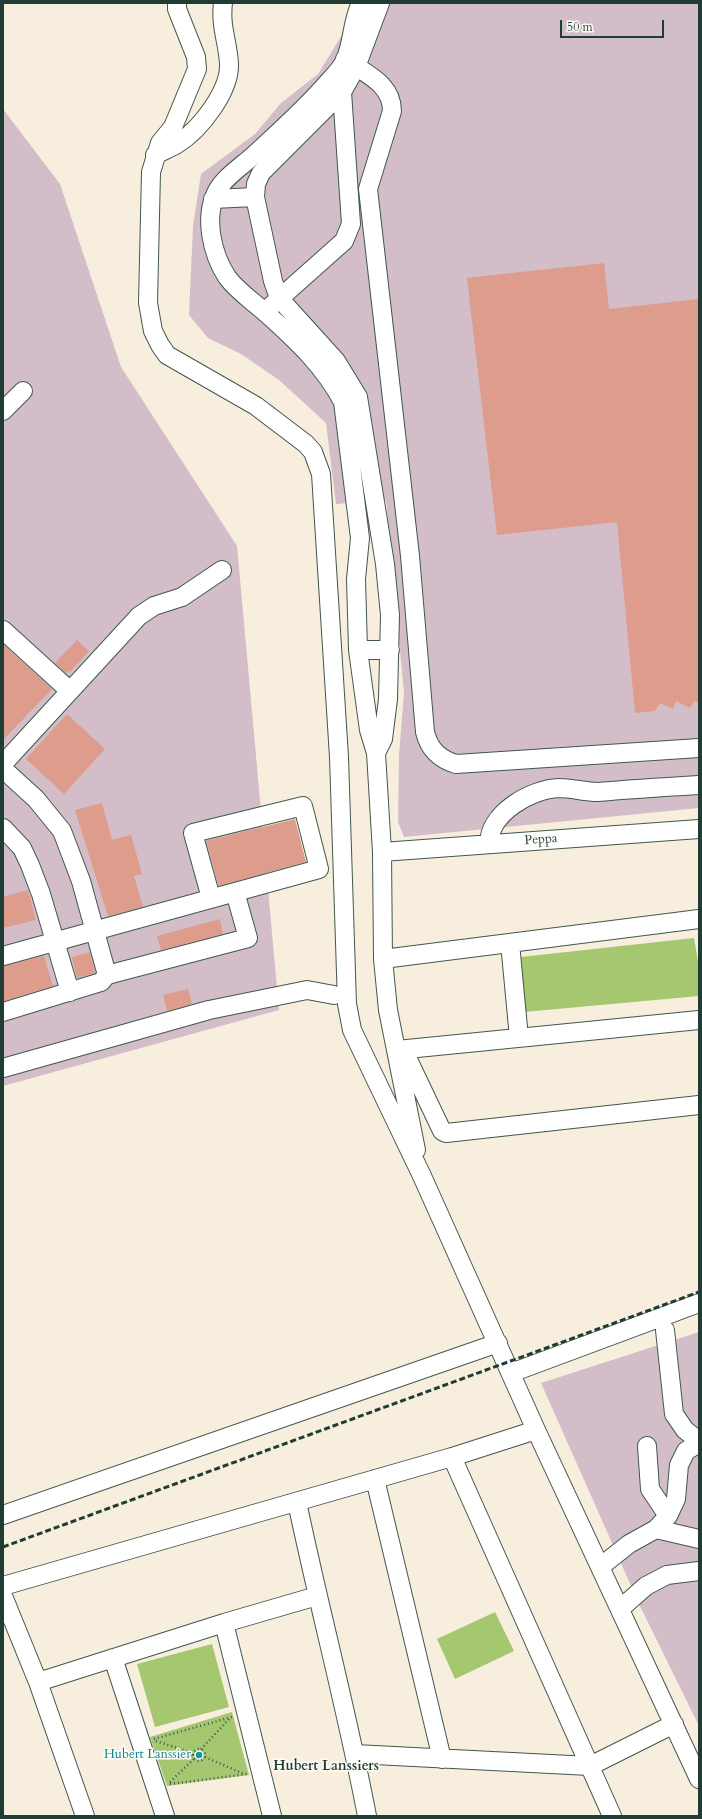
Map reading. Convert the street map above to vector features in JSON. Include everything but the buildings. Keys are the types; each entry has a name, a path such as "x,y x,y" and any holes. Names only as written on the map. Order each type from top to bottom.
{"street":[{"path":"177,3 177,9 196,57 197,69 174,127 160,143 155,155 151,172 148,303 153,331 160,345 173,359 256,406 306,444 313,452 321,474 339,757 347,1004 352,1030 422,1176 536,1430 699,1779"},
{"path":"155,155 177,144 191,134 223,91 228,76 229,63 223,33 223,3"},
{"path":"360,3 355,18 351,63 330,80 271,139 222,184 213,199 210,216 212,238 220,264 235,287 311,355 334,386 343,402 360,538 356,579 358,650 369,730 376,753 382,852 384,959 388,1010 400,1049 422,1176"},
{"path":"264,312 300,282 344,241 351,224 342,92 351,63 380,3"},
{"path":"351,63 382,84 390,96 392,103 392,111 368,189 410,556 425,732 431,748 442,759 456,764 699,748"},
{"path":"342,92 261,172 256,184 255,197 273,281 279,298 336,361 358,397 385,564 390,615 388,699 383,739 376,753"},
{"path":"213,199 255,197"},
{"path":"3,411 23,391"},
{"path":"3,764 139,616 154,606 182,597 222,570"},
{"path":"3,630 70,691"},
{"path":"358,650 390,650"},
{"path":"3,768 36,799 62,831 81,881 107,976"},
{"path":"488,844 490,830 498,819 524,799 541,791 558,788 594,792 699,785"},
{"path":"3,956 319,869 303,806 193,833 211,898"},
{"path":"3,828 22,848 42,894 70,992"},
{"name":"Peppa","path":"382,852 699,829"},
{"path":"3,1012 101,982 107,976 248,938 235,892"},
{"path":"384,959 699,919"},
{"path":"510,943 519,1038"},
{"path":"3,1068 209,1010 307,990 334,995"},
{"path":"400,1049 699,1020"},
{"path":"400,1049 442,1131 446,1133 699,1105"},
{"path":"511,1373 699,1303"},
{"path":"600,1567 629,1544 656,1528 668,1516 676,1499 679,1465 686,1451 699,1442 685,1430 674,1414 665,1330"},
{"path":"3,1515 498,1343"},
{"path":"3,1586 452,1457 536,1430"},
{"path":"647,1446 650,1489 668,1516"},
{"path":"452,1457 612,1816"},
{"path":"375,1479 442,1759"},
{"path":"297,1502 316,1596 355,1754 367,1816"},
{"path":"656,1528 699,1538"},
{"path":"620,1609 646,1586 667,1575 699,1571"},
{"path":"3,1596 38,1682 85,1816"},
{"path":"38,1682 224,1623 316,1596"},
{"path":"224,1623 238,1715 253,1773 272,1816"},
{"path":"113,1658 165,1816"},
{"path":"355,1754 590,1766 674,1724"}],"path":[{"path":"232,1724 238,1715"},
{"path":"193,1753 198,1749 201,1749 238,1715"},
{"path":"193,1753 153,1740 238,1715"},
{"path":"201,1749 204,1751 205,1757"},
{"path":"193,1753 194,1759"},
{"path":"205,1757 253,1773"},
{"path":"194,1759 200,1761 205,1757"},
{"path":"194,1759 168,1784 253,1773"},
{"path":"244,1767 253,1773"}],"shaded area":[{"path":"351,3 699,3 699,808 404,837 398,822 399,756 404,693 386,500 336,504 326,423 279,380 241,354 208,338 189,315 193,226 201,174 255,134 281,103 318,74 345,30"},
{"path":"3,109 60,184 121,367 237,546 279,1010 3,1086"},
{"path":"699,1332 699,1726 640,1606 541,1383"}],"green space":[{"path":"694,938 699,967 699,996 524,1012 521,957"},
{"path":"495,1612 514,1651 455,1679 437,1639"},
{"path":"212,1644 229,1707 155,1727 137,1664"},
{"path":"232,1712 249,1775 167,1786 150,1737"}],"railway":[{"path":"3,1547 699,1292"}],"place":[{"name":"Hubert Lanssier","path":"199,1755"}],"district":[{"name":"Hubert Lanssiers","path":"326,1767"}]}
